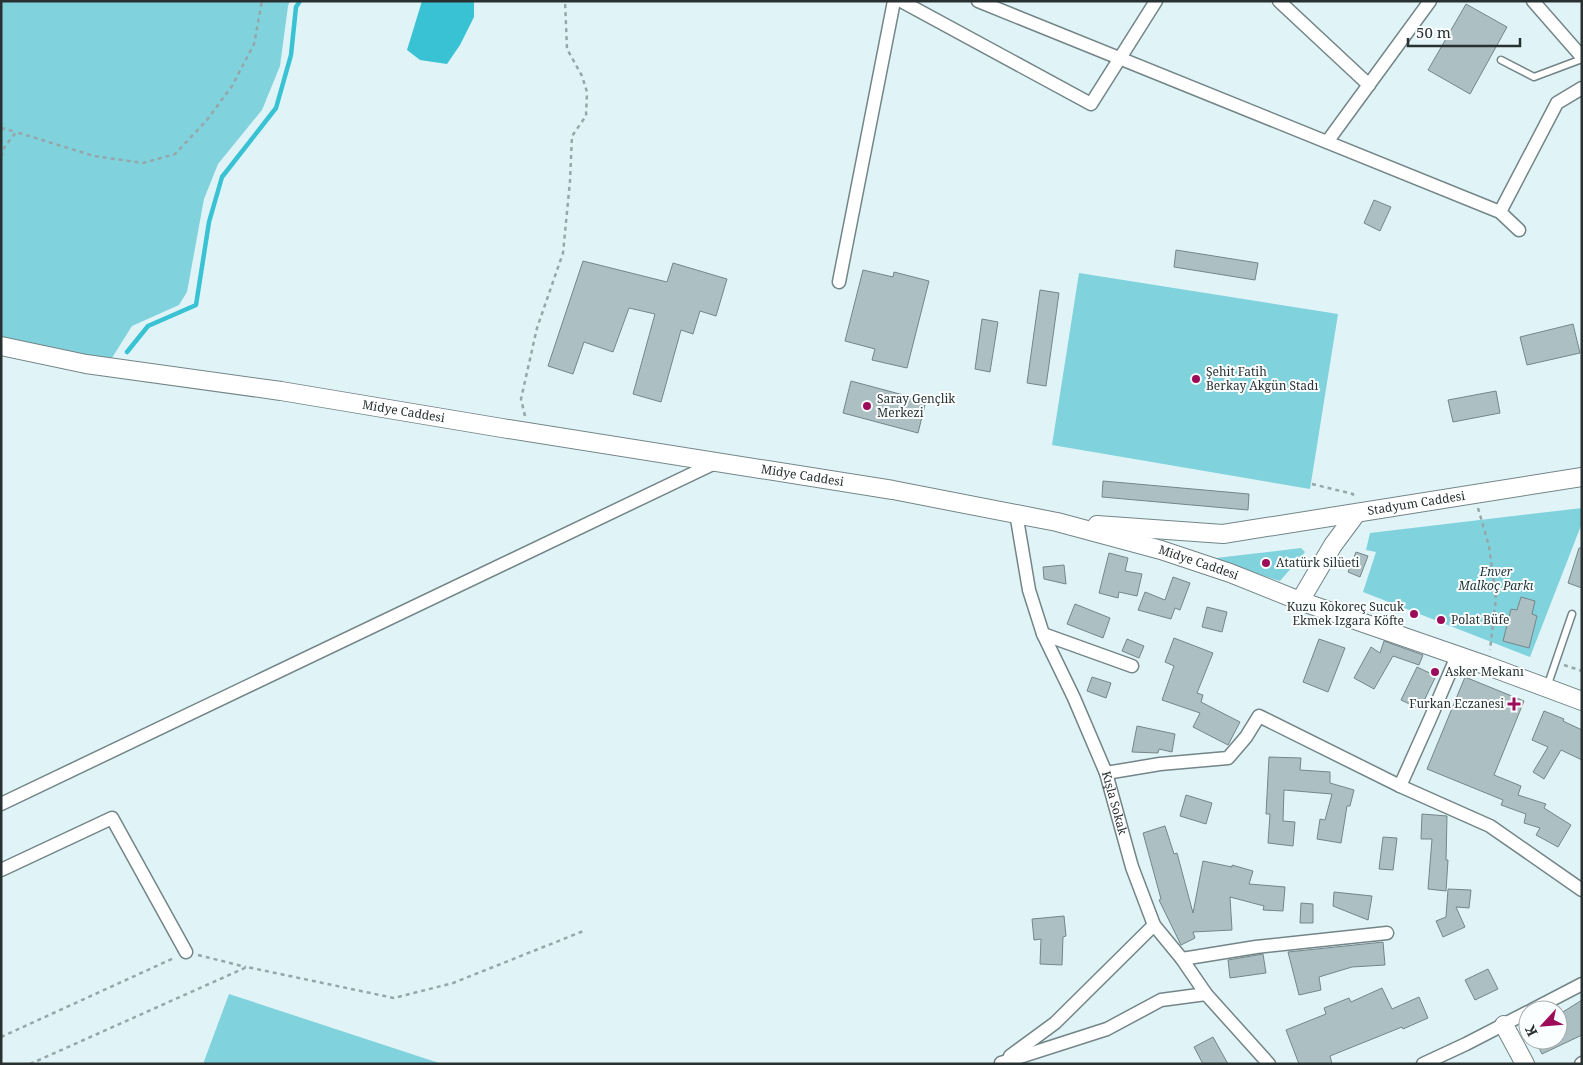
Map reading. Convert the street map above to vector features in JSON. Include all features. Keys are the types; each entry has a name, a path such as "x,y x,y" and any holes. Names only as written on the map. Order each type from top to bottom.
{"main road":[{"name":"Midye Caddesi","path":"1,346 86,364 281,391 892,490 1057,522 1161,550 1230,573 1300,601 1582,701"},
{"name":"Stadyum Caddesi","path":"1300,601 1333,545 1356,514 1582,477"},
{"path":"1057,522 1223,534 1356,514"},
{"path":"1504,1025 1525,1064"}],"street":[{"path":"839,282 894,1"},
{"path":"901,1 1091,104 1156,1"},
{"path":"978,1 1500,212 1519,230"},
{"path":"1279,1 1369,85"},
{"path":"1327,142 1430,1"},
{"path":"1533,1 1582,58"},
{"path":"1500,212 1557,103 1582,88"},
{"path":"1,804 717,462"},
{"name":"Kışla Sokak","path":"1016,513 1029,590 1043,634 1074,698 1106,773 1132,867 1154,925 1182,959 1206,994 1268,1064"},
{"path":"1043,634 1132,666"},
{"path":"1400,786 1456,656"},
{"path":"1106,773 1160,764 1228,758 1246,738 1259,716 1400,786 1490,826 1582,890"},
{"path":"1,870 112,818 186,952"},
{"path":"1001,1063 1055,1024 1154,925"},
{"path":"1182,959 1256,948 1387,933"},
{"path":"1551,1000 1582,984"},
{"path":"1001,1063 1107,1029 1161,1000 1206,994"},
{"path":"1423,1064 1518,1017"}],"lane":[{"path":"1501,60 1534,77 1582,58"},
{"path":"1546,688 1572,614"}],"path":[{"path":"1,128 94,156 143,163 175,154 207,120 232,86 254,44 262,1"},
{"path":"529,432 521,398 537,328 562,253 570,181 572,136 586,116 587,92 582,76 567,49 565,1"},
{"path":"1,157 4,148 16,132"},
{"path":"1312,484 1353,494 1356,514"},
{"path":"1475,494 1489,546 1496,598 1490,650"},
{"path":"1555,662 1582,671"},
{"path":"1,1037 186,952 394,998 453,983 586,930"},
{"path":"30,1064 247,967"}],"green space":[{"path":"1,1 290,1 280,66 262,110 218,164 204,199 187,292 179,305 132,326 110,361 1,340"},
{"name":"Şehit Fatih Berkay Akgün Stadı","path":"1079,273 1338,314 1310,489 1052,445"},
{"name":"Enver Malkoç Parkı","path":"1582,508 1582,523 1530,657 1363,592 1376,552 1366,550 1370,533"},
{"path":"1301,548 1305,552 1280,581 1216,561 1216,558"},
{"path":"229,994 442,1064 203,1064"}],"shaded area":[{"path":"422,1 474,1 474,17 460,45 447,64 420,60 407,50"}],"building":[{"path":"1466,4 1507,27 1470,94 1428,70"},
{"path":"1374,200 1391,207 1380,231 1364,223"},
{"path":"1176,250 1258,263 1255,280 1174,267"},
{"path":"583,261 667,282 673,263 727,279 716,316 700,311 693,334 681,330 661,402 633,394 655,314 629,308 613,352 584,342 573,374 548,366"},
{"path":"863,270 893,277 894,272 929,281 907,368 872,360 875,349 845,341"},
{"path":"1040,290 1059,293 1046,386 1027,383"},
{"path":"982,319 998,322 990,372 975,369"},
{"path":"1573,324 1580,353 1527,365 1520,337"},
{"path":"851,381 926,401 918,433 843,413"},
{"path":"1496,391 1500,413 1453,422 1448,400"},
{"path":"1103,481 1249,494 1248,510 1102,497"},
{"path":"1579,548 1582,548 1582,588 1568,583"},
{"path":"1356,552 1368,556 1360,577 1348,572"},
{"path":"1109,553 1128,558 1125,571 1142,574 1137,596 1119,592 1118,598 1099,593"},
{"path":"1064,565 1066,584 1044,579 1043,567"},
{"path":"1173,577 1190,583 1180,610 1175,608 1171,619 1138,610 1145,592 1165,600"},
{"path":"1521,597 1535,601 1532,614 1537,616 1529,648 1503,641 1511,609 1517,610"},
{"path":"1075,604 1110,618 1103,638 1067,624"},
{"path":"1207,607 1227,612 1222,632 1202,627"},
{"path":"1174,638 1213,653 1197,693 1203,695 1201,702 1240,722 1228,745 1193,727 1200,713 1162,700 1174,666 1165,662"},
{"path":"1127,639 1144,646 1139,658 1122,651"},
{"path":"1319,639 1345,648 1328,692 1303,682"},
{"path":"1384,641 1423,655 1419,665 1393,656 1374,689 1354,678 1371,647 1380,653"},
{"path":"1417,667 1436,676 1420,709 1401,700"},
{"path":"1092,677 1111,683 1106,698 1087,691"},
{"path":"1465,677 1524,701 1494,775 1521,786 1518,795 1546,804 1544,808 1571,825 1558,847 1536,835 1540,828 1524,823 1526,814 1501,805 1503,800 1427,769"},
{"path":"1544,711 1564,719 1563,721 1582,730 1582,760 1561,750 1544,779 1533,772 1548,747 1532,740"},
{"path":"1137,726 1175,734 1172,752 1159,749 1158,753 1132,752"},
{"path":"1269,757 1301,758 1300,770 1330,772 1330,783 1354,790 1350,806 1347,806 1341,843 1317,839 1320,819 1325,820 1332,794 1284,790 1283,821 1295,822 1293,846 1268,843 1270,814 1266,814"},
{"path":"1186,795 1212,803 1206,824 1180,816"},
{"path":"1422,814 1447,816 1446,860 1448,860 1446,891 1428,889 1432,839 1421,839"},
{"path":"1165,826 1174,854 1177,853 1193,913 1203,861 1232,867 1232,865 1253,871 1249,884 1285,887 1283,911 1263,910 1264,906 1230,897 1232,930 1193,932 1195,938 1181,945 1159,900 1161,899 1143,833"},
{"path":"1383,837 1397,838 1393,870 1379,869"},
{"path":"1448,889 1471,890 1469,908 1456,907 1465,927 1443,937 1436,921 1446,917"},
{"path":"1334,892 1372,896 1368,920 1333,906"},
{"path":"1301,903 1313,904 1313,923 1300,923"},
{"path":"1064,916 1066,936 1063,937 1062,965 1040,964 1041,939 1034,940 1032,919"},
{"path":"1383,942 1385,965 1352,967 1319,977 1321,990 1299,995 1288,952"},
{"path":"1263,954 1266,973 1230,978 1228,960"},
{"path":"1488,969 1498,989 1475,1000 1465,980"},
{"path":"1382,988 1392,1009 1419,997 1428,1018 1330,1056 1332,1064 1299,1064 1286,1030 1326,1014 1324,1008 1349,998 1351,1002"},
{"path":"1582,1000 1582,1035 1568,1042 1568,1009"},
{"path":"1213,1037 1228,1064 1203,1064 1194,1047"},
{"path":"1540,1050 1550,1050 1542,1054"}],"waterway":[{"path":"127,352 148,326 196,305 209,222 222,177 276,108 291,55 296,7 300,1"}],"place":[{"name":"Şehit Fatih Berkay Akgün Stadı","path":"1196,379"},
{"name":"Saray Gençlik Merkezi","path":"867,406"},
{"name":"Atatürk Silüeti","path":"1266,563"},
{"name":"Kuzu Kokoreç Sucuk Ekmek Izgara Köfte","path":"1414,614"},
{"name":"Polat Büfe","path":"1441,620"},
{"name":"Asker Mekanı","path":"1435,672"},
{"name":"Furkan Eczanesi","path":"1514,704"}]}
